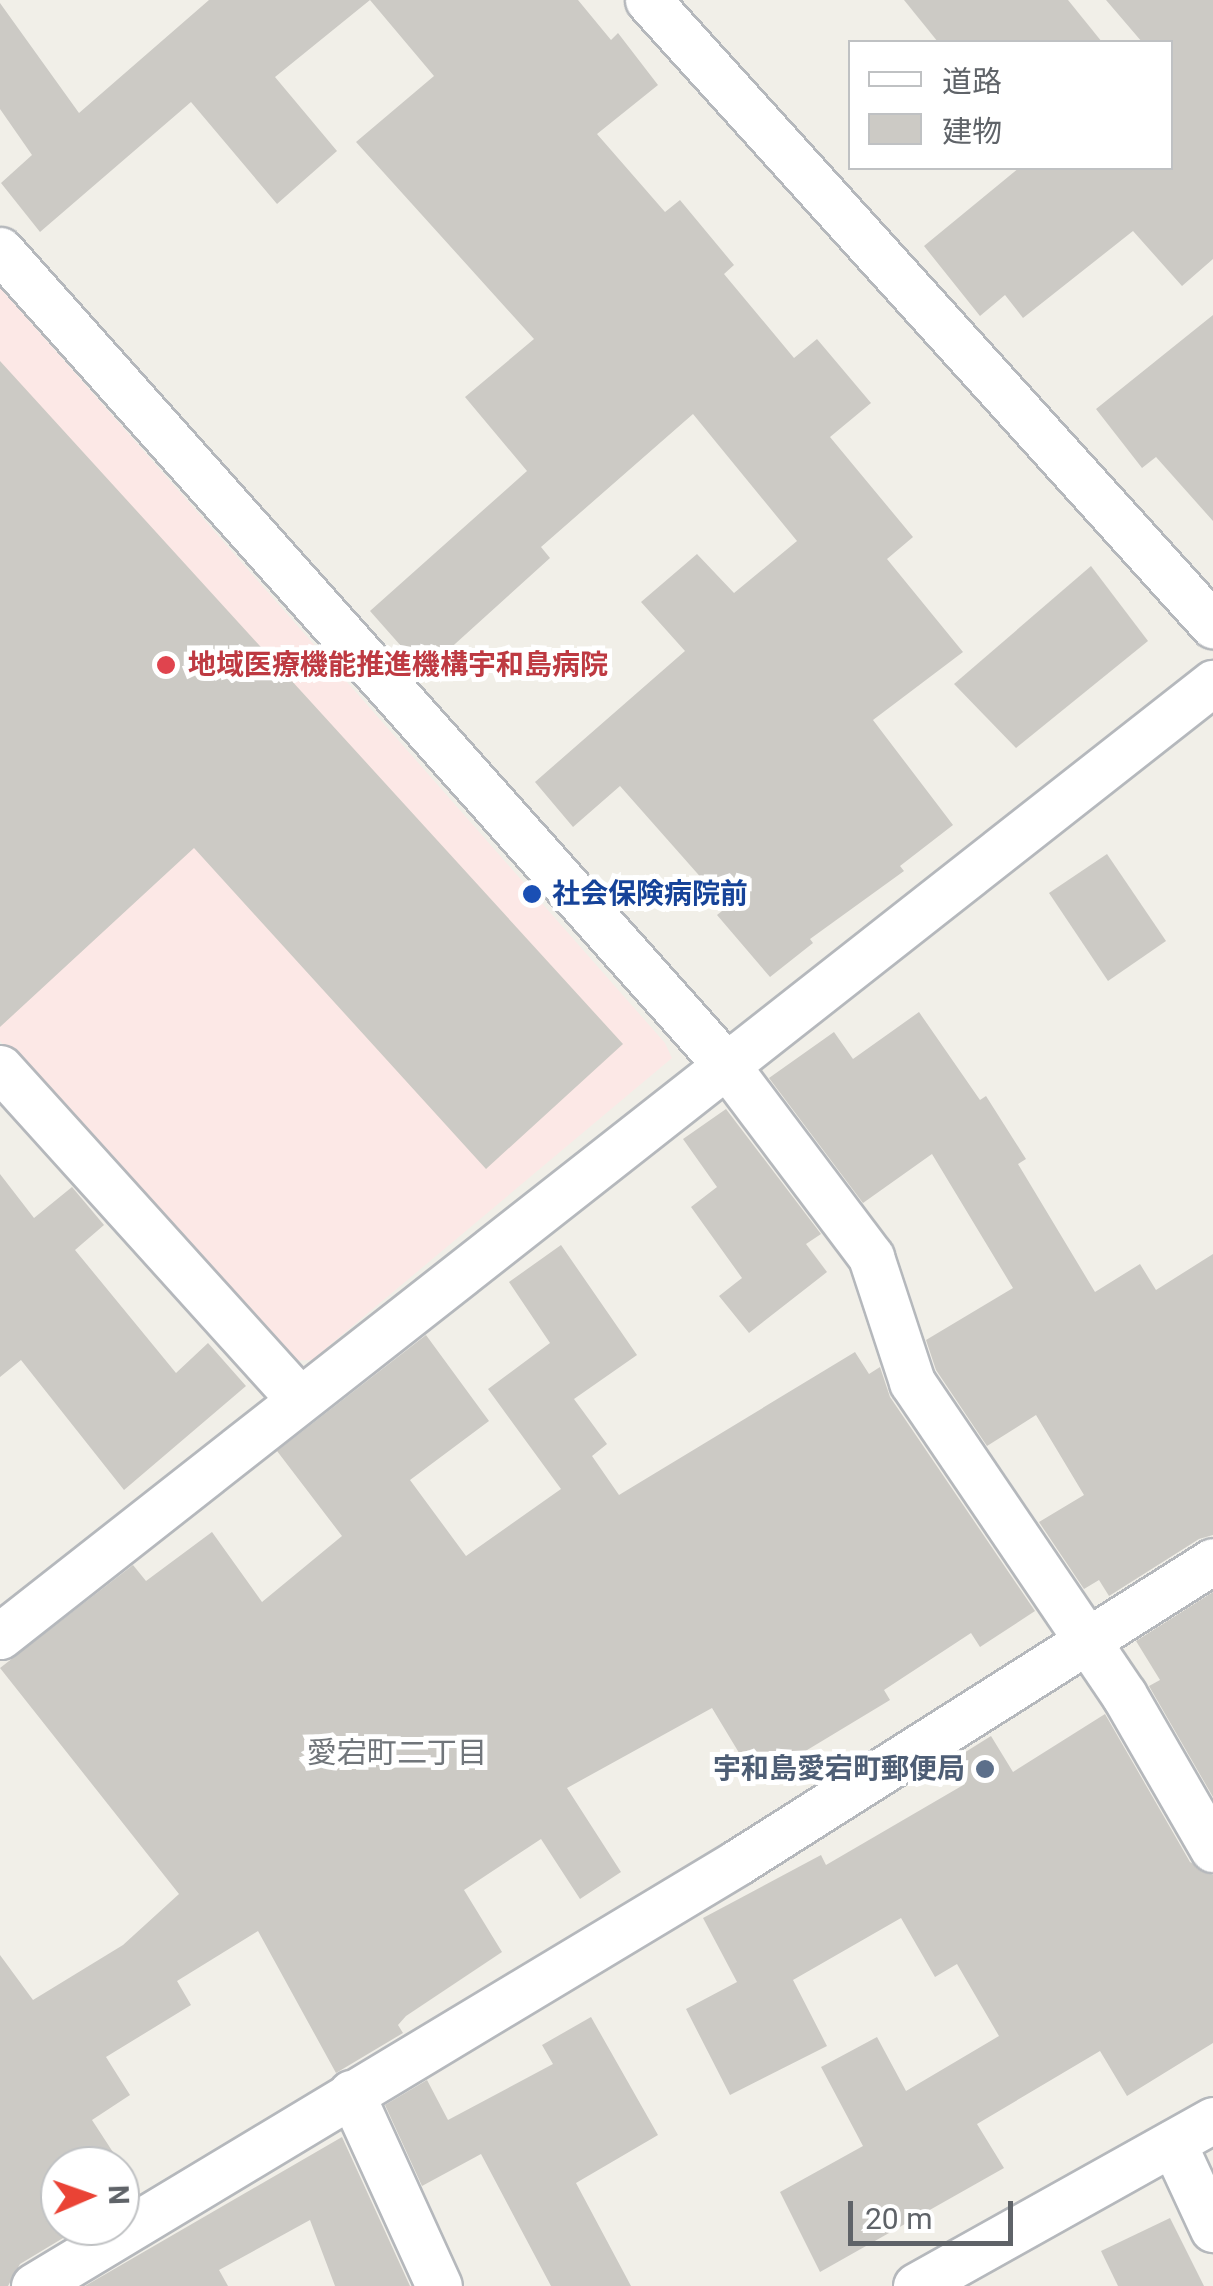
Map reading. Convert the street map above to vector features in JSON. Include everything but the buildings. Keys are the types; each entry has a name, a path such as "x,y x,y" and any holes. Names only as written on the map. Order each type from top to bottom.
{"street":[{"path":"648,0 1213,624"},
{"path":"0,250 728,1067 871,1257 912,1382 1124,1696 1213,1850"},
{"path":"0,1636 1213,683"},
{"path":"0,1068 299,1399"},
{"path":"34,2286 738,1862 1213,1561"},
{"path":"351,2093 439,2286"},
{"path":"916,2286 1213,2120"},
{"path":"1173,2143 1213,2229"}],"shaded area":[{"name":"地域医療機能推進機構宇和島病院","path":"0,288 665,1043 672,1058 312,1360 287,1361 0,1041"}],"place":[{"name":"地域医療機能推進機構宇和島病院","path":"166,665"},
{"name":"社会保険病院前","path":"532,894"},
{"name":"宇和島愛宕町郵便局","path":"985,1769"}],"district":[{"name":"愛宕町二丁目","path":"397,1753"}]}
